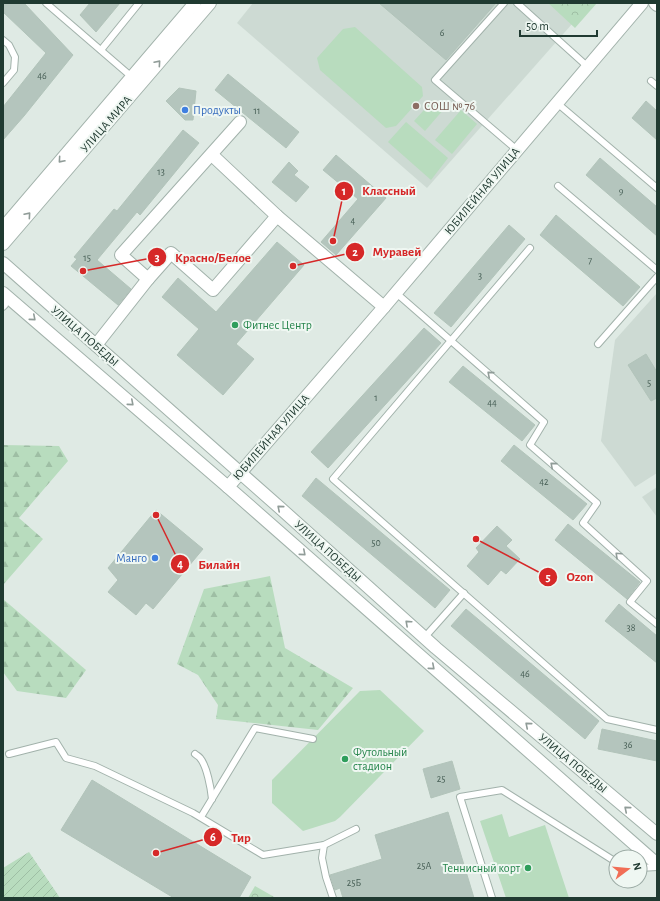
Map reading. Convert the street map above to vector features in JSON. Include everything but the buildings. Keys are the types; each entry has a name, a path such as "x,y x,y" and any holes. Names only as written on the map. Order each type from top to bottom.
{"street":[{"name":"УЛИЦА МИРА","path":"3,244 136,81 195,3"},
{"name":"УЛИЦА МИРА","path":"3,228 136,81 210,3"},
{"name":"ЮБИЛЕЙНАЯ УЛИЦА","path":"228,487 384,307 395,291 642,3"},
{"path":"148,279 122,256 240,122"},
{"path":"212,155 277,216 384,307"},
{"path":"96,346 148,279 172,253 213,290 277,216"},
{"name":"УЛИЦА ПОБЕДЫ","path":"3,263 424,638 657,834"},
{"name":"УЛИЦА ПОБЕДЫ","path":"4,298 228,487 657,864"}],"lane":[{"path":"46,3 136,81"},
{"path":"101,50 139,3"},
{"path":"504,3 436,80 517,150"},
{"path":"517,3 588,67"},
{"path":"3,40 9,45 15,57 14,70 3,83"},
{"path":"651,81 657,86"},
{"path":"557,103 657,188"},
{"path":"558,186 657,270"},
{"path":"530,248 332,479 607,718 657,730"},
{"path":"598,344 657,277"},
{"path":"395,291 544,422 530,445 597,503 583,523 647,581 630,602 657,624"},
{"path":"424,638 464,594"},
{"path":"201,817 255,728 313,738"},
{"path":"8,754 56,742 66,758 96,766 193,812 263,855 324,845 356,829"},
{"path":"195,754 200,758 205,768 212,792 212,799"},
{"path":"492,898 460,797 502,790 608,857"},
{"path":"324,845 322,858 333,898"}],"shaded area":[{"name":"СОШ № 76","path":"253,3 549,3 572,24 427,188 237,23"},
{"path":"657,293 657,473 635,487 601,441 615,340"},
{"path":"657,487 657,517 642,497"}],"green space":[{"path":"548,3 597,3 575,28"},
{"path":"355,27 422,87 423,96 396,126 386,128 320,70 317,58 343,29"},
{"path":"433,100 444,109 425,131 414,121"},
{"path":"461,110 477,124 452,154 435,140"},
{"path":"406,122 448,158 431,180 388,142"},
{"path":"3,445 59,446 68,461 19,518 43,539 3,585"},
{"path":"270,576 285,648 353,688 318,730 216,719 218,705 198,675 177,664 204,589"},
{"path":"3,599 86,670 66,698 17,691 3,672"},
{"name":"Футольный стадион","path":"380,690 424,731 340,817 335,821 303,831 272,803 272,780 360,691"},
{"name":"Теннисный корт","path":"502,814 509,837 545,825 569,898 506,898 480,821"},
{"path":"29,852 60,898 3,898 3,868"},
{"path":"255,886 276,898 248,898"}],"place":[{"name":"СОШ № 76","path":"416,106"},
{"name":"Продукты","path":"185,110"},
{"name":"Классный","path":"333,241"},
{"name":"Муравей","path":"293,266"},
{"name":"Красно/Белое","path":"83,271"},
{"name":"Фитнес Центр","path":"235,325"},
{"name":"Билайн","path":"156,515"},
{"name":"Ozon","path":"476,539"},
{"name":"Манго","path":"155,558"},
{"name":"Футольный стадион","path":"345,759"},
{"name":"Тир","path":"156,853"},
{"name":"Теннисный корт","path":"528,868"}]}
